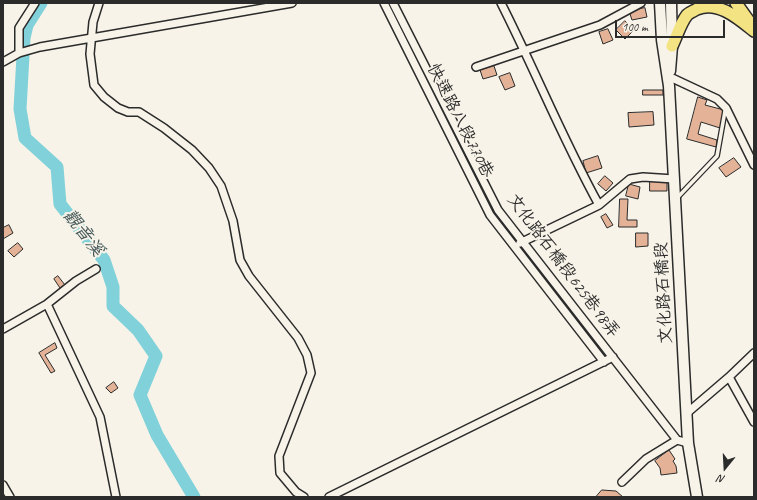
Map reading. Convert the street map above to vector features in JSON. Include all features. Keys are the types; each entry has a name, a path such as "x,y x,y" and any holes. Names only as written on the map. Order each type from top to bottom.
{"main road":[{"name":"文化路石橋段","path":"660,3 662,40 669,82 688,443 697,497"},
{"name":"文化路石橋段","path":"669,82 672,46 671,3"},
{"path":"736,3 754,30"},
{"path":"672,46 682,22 688,14 703,6 714,6 731,13 754,30"}],"street":[{"path":"19,53 19,28 36,3"},
{"path":"99,3 96,9 90,54 94,85 104,97 118,108 128,112 139,112 192,150 209,168 221,186 233,221 240,260 249,276 298,338 308,355 311,374 279,456 280,473 296,492 304,497"},
{"path":"3,62 19,53 40,47 91,39 258,6 292,3"},
{"name":"快速路八段770巷","path":"384,3 490,215 604,362"},
{"name":"文化路石橋段625巷98弄","path":"393,3 498,210 524,241 677,440"},
{"path":"501,3 526,51 584,178 599,205"},
{"path":"476,67 526,51 600,24 642,3"},
{"path":"669,82 717,99 726,108 754,165"},
{"path":"514,245 599,205 630,179 643,177 674,179"},
{"path":"3,329 47,304 76,281 96,269"},
{"path":"47,304 100,417 116,497"},
{"path":"687,413 729,377 754,353"},
{"path":"329,497 613,357"},
{"path":"729,377 754,422"},
{"path":"622,482 646,459 677,440 688,443"},
{"path":"3,485 7,496"}],"lane":[{"path":"675,200 717,156 726,108"}],"building":[{"path":"645,8 647,17 632,20 629,11"},
{"path":"625,21 634,30 625,39 616,30"},
{"path":"608,29 613,40 603,44 599,32"},
{"path":"494,66 497,75 483,79 480,70"},
{"path":"510,73 515,86 505,90 499,77"},
{"path":"643,90 663,90 663,95 643,95"},
{"path":"698,97 707,100 705,105 724,110 720,128 701,122 698,134 717,140 716,147 687,139"},
{"path":"653,112 654,125 629,127 628,113"},
{"path":"598,156 602,168 586,173 583,161"},
{"path":"734,158 741,167 726,177 719,168"},
{"path":"605,176 613,183 606,191 598,184"},
{"path":"650,180 667,180 667,191 650,191"},
{"path":"629,184 640,187 638,199 626,196"},
{"path":"620,199 628,199 627,220 637,220 637,227 619,227"},
{"path":"606,214 613,225 607,228 601,217"},
{"path":"9,225 13,233 3,239 3,228"},
{"path":"636,233 648,233 648,246 636,247"},
{"path":"18,243 23,249 14,257 8,251"},
{"path":"58,276 65,285 60,288 54,279"},
{"path":"55,343 57,348 45,355 55,371 51,373 39,353"},
{"path":"114,382 118,388 111,393 106,388"},
{"path":"669,450 675,459 673,461 676,466 677,473 661,475 660,468 655,461"},
{"path":"602,490 616,491 623,497 596,497"}],"waterway":[{"name":"觀音溪","path":"41,3 27,25 24,38 20,109 25,138 57,167 60,204 104,260 113,287 113,306 138,330 156,356 140,395 157,435 194,497"}]}
